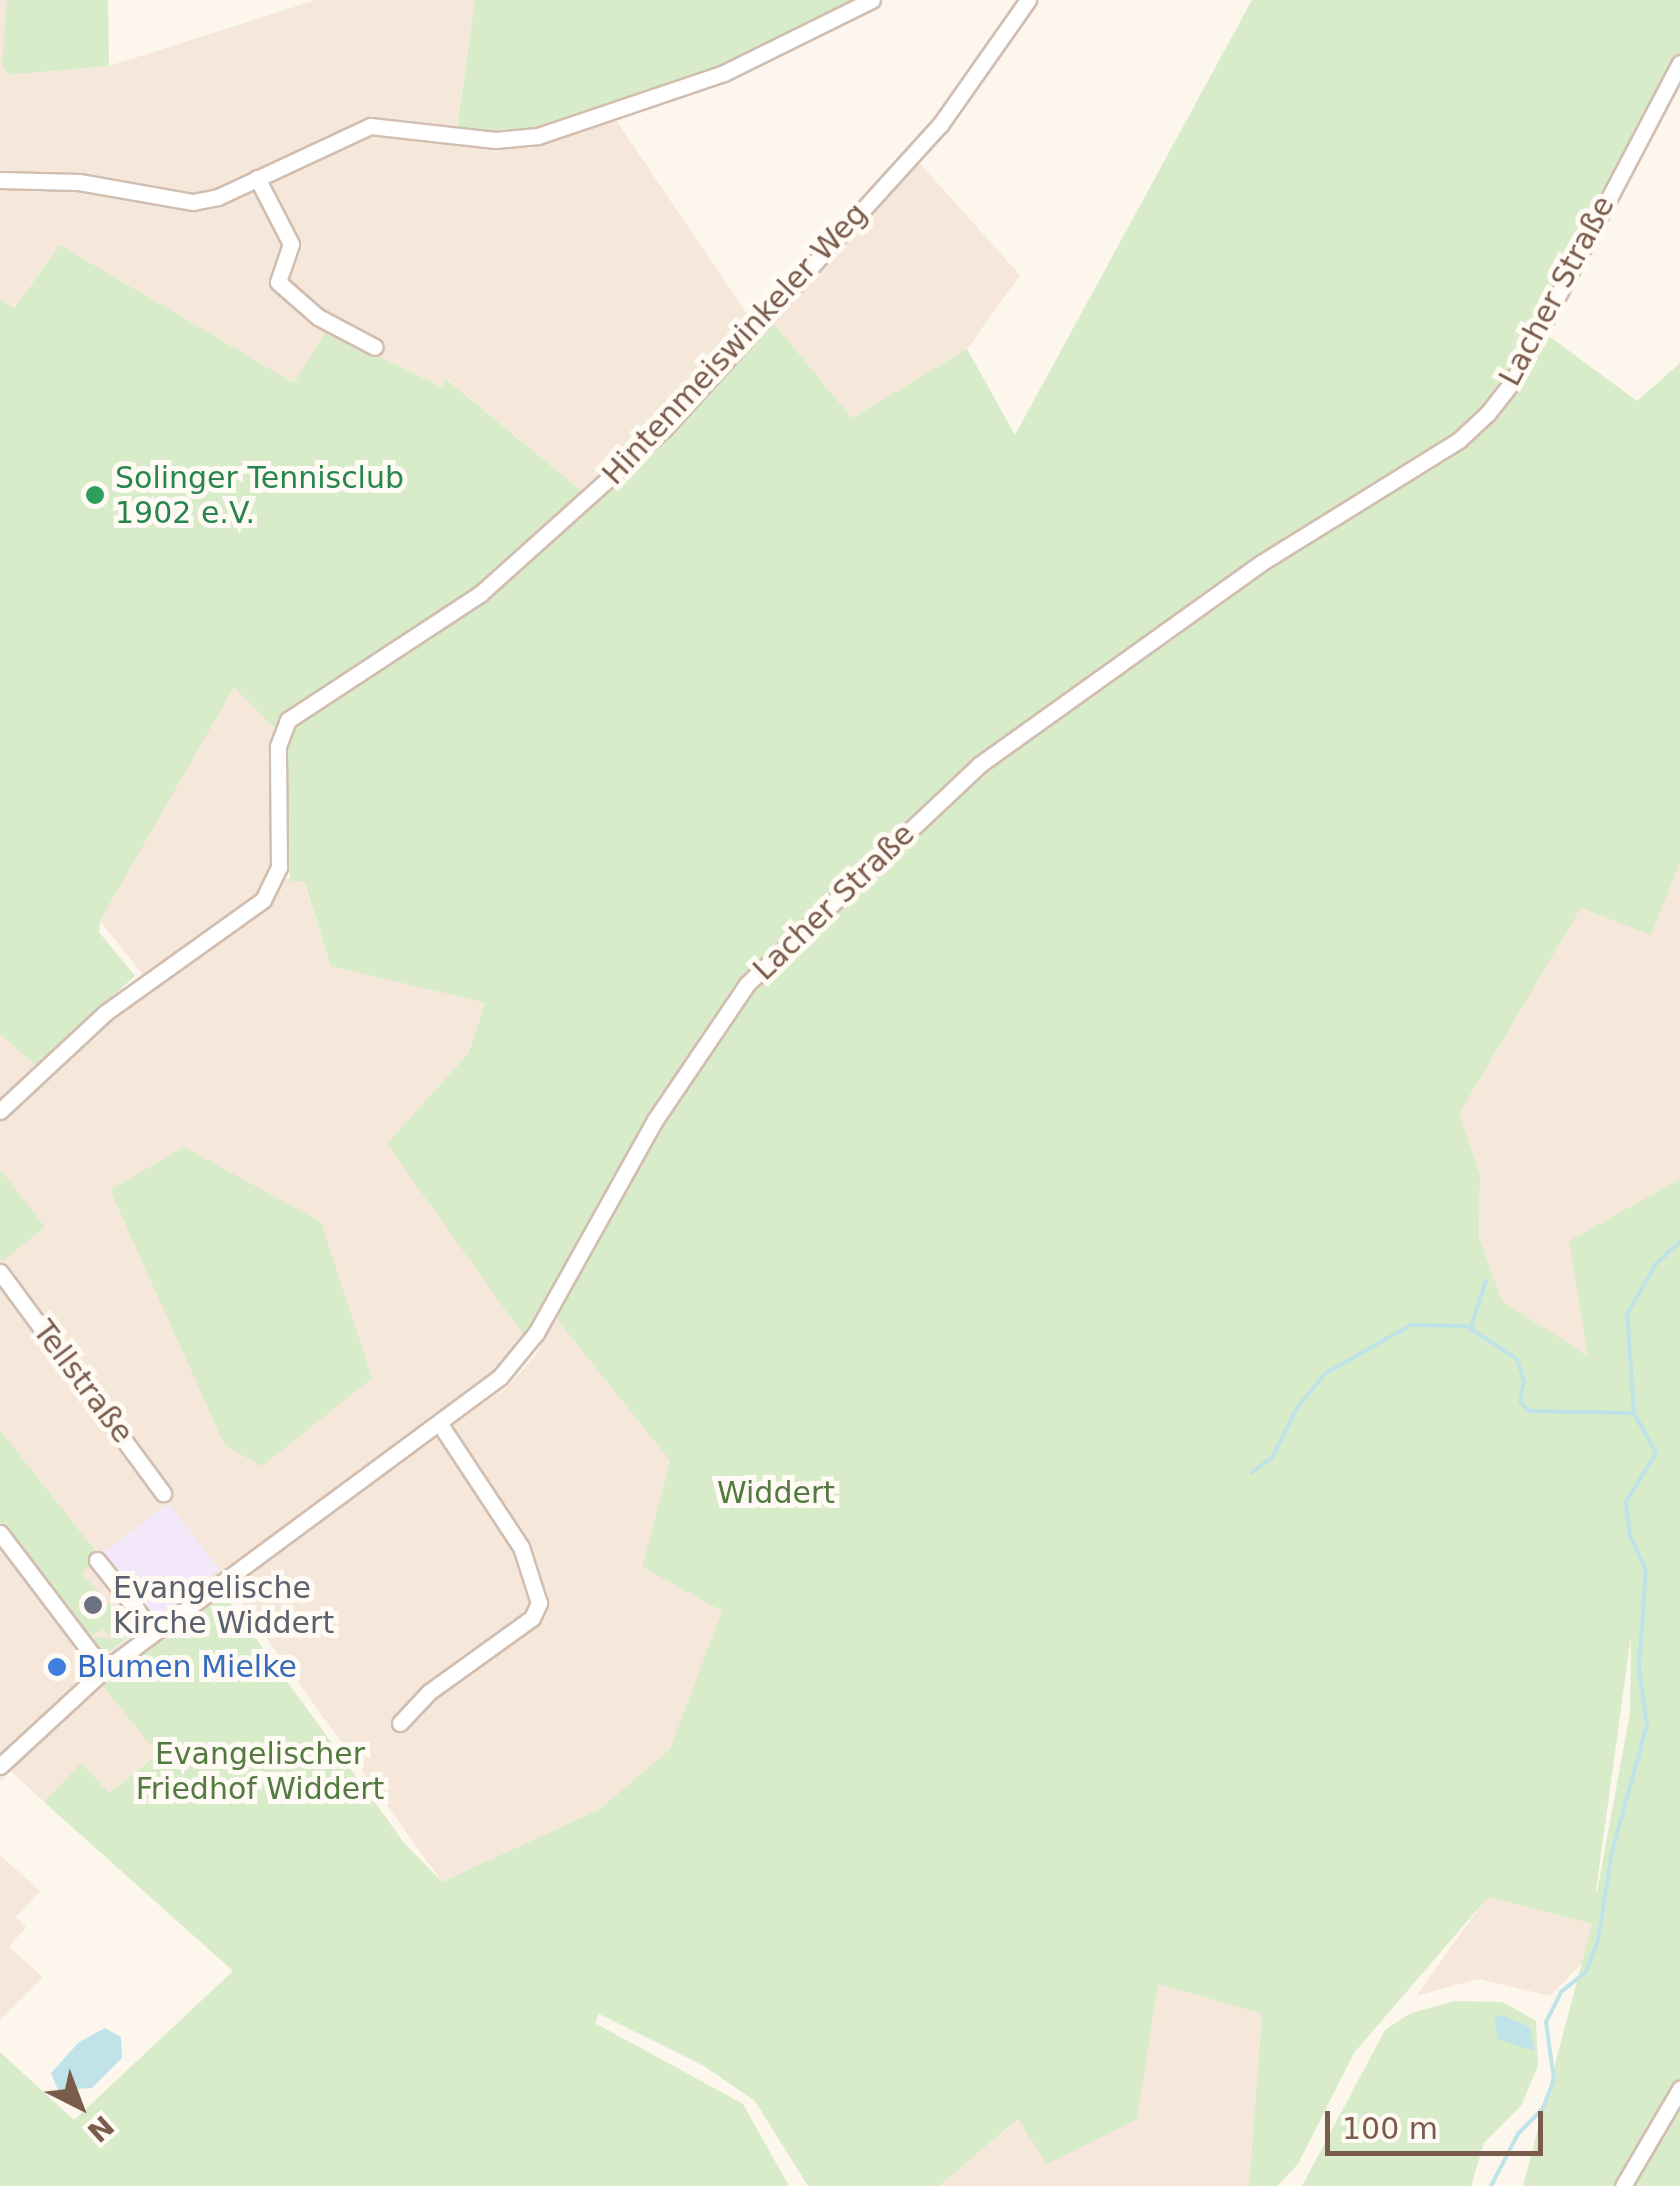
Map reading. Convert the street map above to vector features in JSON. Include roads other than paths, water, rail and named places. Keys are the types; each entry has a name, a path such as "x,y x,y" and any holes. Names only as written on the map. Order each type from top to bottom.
{"street":[{"path":"0,180 79,182 193,202 257,178 370,126 494,140 544,134 724,74 872,0"},
{"name":"Hintenmeiswinkeler Weg","path":"0,1110 105,1013 263,900 280,867 278,746 288,720 480,594 664,429 940,125 1028,0"},
{"name":"Lacher Straße","path":"0,1766 104,1670 440,1424 528,1346 655,1120 767,961 979,766 1261,563 1459,440 1488,413 1541,329 1680,64"},
{"path":"257,178 290,244 278,282 318,317 375,347"},
{"name":"Tellstraße","path":"0,1272 163,1493"},
{"path":"400,1723 430,1692 532,1618 538,1604 522,1548 440,1424"},
{"path":"0,1533 104,1670"},
{"path":"97,1560 154,1632"},
{"path":"1623,2186 1680,2089"}],"water":[{"path":"1501,2015 1530,2027 1534,2051 1498,2039 1494,2019"},
{"path":"105,2028 121,2037 122,2058 92,2088 58,2090 51,2073 79,2042"}],"waterway":[{"path":"1491,2186 1518,2134 1543,2108 1554,2080 1546,2022 1561,1992 1586,1972 1598,1940 1612,1852 1647,1725 1639,1669 1646,1570 1630,1536 1626,1502 1656,1453 1634,1413 1627,1314 1656,1264 1680,1242"},
{"path":"1471,1327 1486,1280"},
{"path":"1252,1472 1272,1458 1297,1408 1326,1373 1411,1325 1466,1326 1517,1359 1524,1382 1520,1401 1529,1411 1634,1413"}],"place":[{"name":"Solinger Tennisclub 1902 e.V.","path":"95,495"},
{"name":"Evangelische Kirche Widdert","path":"93,1605"},
{"name":"Blumen Mielke","path":"57,1667"}],"park label":[{"name":"Widdert","path":"776,1493"},
{"name":"Evangelischer Friedhof Widdert","path":"260,1771"}]}
